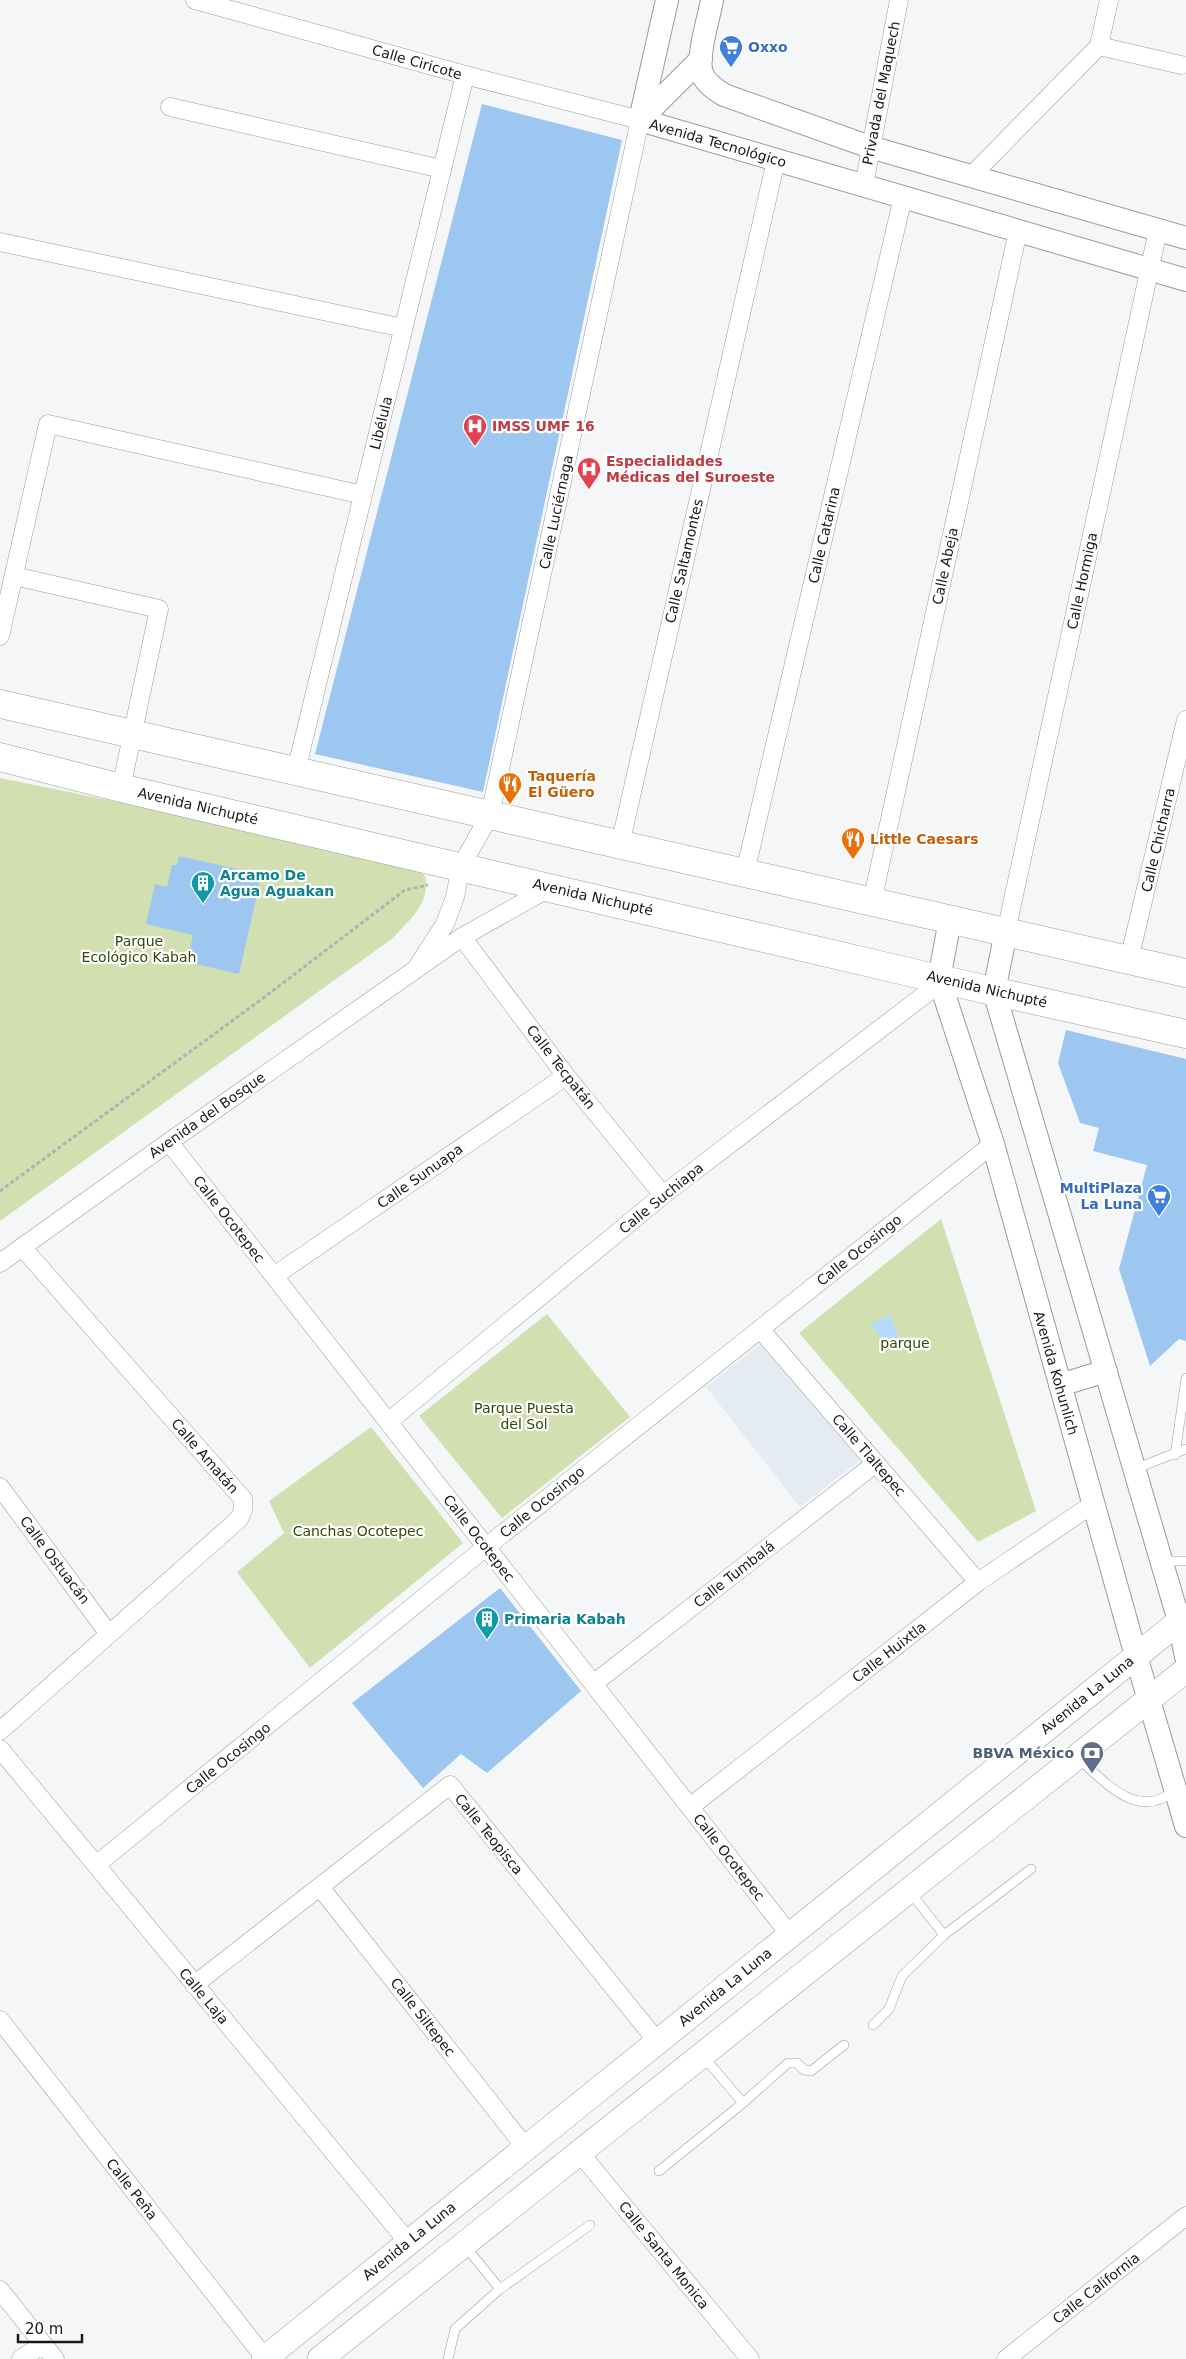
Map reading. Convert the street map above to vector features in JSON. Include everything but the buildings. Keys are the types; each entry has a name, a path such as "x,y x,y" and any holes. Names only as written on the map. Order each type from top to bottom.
{"main road":[{"path":"0,704 1186,973"},
{"name":"Avenida Nichupté","path":"0,757 460,873 551,887 939,981 994,991 1186,1034"},
{"name":"Avenida La Luna","path":"264,2359 1183,1618"},
{"path":"320,2359 1186,1670"}],"street":[{"name":"Calle Ciricote","path":"195,0 465,75 640,120"},
{"path":"640,120 667,0"},
{"path":"712,0 701,59 702,73 707,81 724,95 870,147 1186,238"},
{"name":"Privada del Maquech","path":"864,186 899,0"},
{"path":"971,176 1099,46 1109,0"},
{"path":"1099,46 1181,65"},
{"name":"Avenida Tecnológico","path":"701,59 640,120 1186,280"},
{"name":"Libélula","path":"296,772 465,75"},
{"path":"170,107 442,169"},
{"name":"Calle Luciérnaga","path":"490,816 640,120"},
{"name":"Calle Saltamontes","path":"620,845 776,160"},
{"name":"Calle Catarina","path":"745,873 903,197"},
{"name":"Calle Hormiga","path":"1006,932 1158,230"},
{"name":"Calle Abeja","path":"872,902 1018,231"},
{"path":"0,242 403,328"},
{"path":"0,636 48,424 363,495"},
{"path":"14,576 159,609 134,735 121,788"},
{"name":"Calle Chicharra","path":"1129,960 1186,720"},
{"name":"Avenida del Bosque","path":"416,969 445,924 455,897 460,873 490,816"},
{"name":"Avenida del Bosque","path":"0,1263 168,1142 462,937 551,887"},
{"name":"Avenida Kohunlich","path":"950,920 939,981 993,1144 1148,1700 1186,1826"},
{"path":"1006,932 994,991 1162,1561 1183,1618 1186,1657"},
{"name":"Calle Tecpatán","path":"462,937 566,1076 663,1195"},
{"name":"Calle Suchiapa","path":"388,1422 663,1195 939,981"},
{"name":"Calle Sunuapa","path":"274,1276 566,1076"},
{"name":"Calle Ocotepec","path":"168,1142 790,1935"},
{"name":"Calle Ocosingo","path":"96,1866 486,1547 993,1144"},
{"name":"Calle Amatán","path":"0,1731 238,1519 243,1510 243,1499 22,1246"},
{"name":"Calle Tlaltepec","path":"760,1329 978,1582"},
{"path":"1060,1385 1106,1371"},
{"name":"Calle Tumbalá","path":"593,1684 876,1463"},
{"name":"Calle Ostuacán","path":"0,1487 109,1634"},
{"name":"Calle Huixtla","path":"690,1807 978,1582 1093,1504"},
{"name":"Calle Laja","path":"3,1760 96,1866 408,2242"},
{"name":"Calle Teopisca","path":"194,1984 450,1785 657,2042"},
{"name":"Calle Siltepec","path":"320,1887 526,2148"},
{"name":"Calle Peña","path":"0,2020 264,2359"},
{"name":"Calle Santa Monica","path":"579,2152 750,2359"},
{"name":"Calle California","path":"1006,2359 1186,2216"},
{"path":"0,2290 55,2359"},
{"path":"21,2359 43,2344"}],"lane":[{"path":"1175,1454 1186,1378"},
{"path":"1135,1469 1186,1449"},
{"path":"1162,1561 1186,1561"},
{"path":"1077,1757 1128,1799 1151,1803 1165,1799 1175,1790"},
{"path":"873,2025 889,2009 902,1976 944,1935 1031,1869"},
{"path":"909,1890 944,1935"},
{"path":"659,2171 743,2103 788,2063 797,2063 804,2070 811,2071 844,2046"},
{"path":"702,2054 743,2103"},
{"path":"448,2359 455,2329 500,2289 590,2225"},
{"path":"464,2244 500,2289"}],"path":[{"path":"0,1192 262,999 404,890 460,873"}],"shaded area":[{"path":"763,1342 863,1458 800,1507 706,1387"}],"green space":[{"name":"Parque Ecológico Kabah","path":"0,778 369,853 409,864 425,876 426,886 425,894 418,910 393,938 0,1221"},
{"name":"parque","path":"941,1219 1036,1511 978,1542 799,1333"},
{"name":"Parque Puesta del Sol","path":"547,1314 630,1417 502,1518 419,1416"},
{"name":"Canchas Ocotepec","path":"371,1427 463,1543 310,1668 237,1572 284,1533 269,1501"}],"water":[{"path":"891,1315 898,1337 889,1346 870,1324"}],"place":[{"name":"Oxxo","path":"731,68"},
{"name":"IMSS UMF 16","path":"475,447"},
{"name":"Especialidades Médicas del Suroeste","path":"589,490"},
{"name":"Taquería El Güero","path":"510,805"},
{"name":"Little Caesars","path":"853,860"},
{"name":"Arcamo De Agua Aguakan","path":"203,904"},
{"name":"MultiPlaza La Luna","path":"1159,1217"},
{"name":"Primaria Kabah","path":"487,1640"},
{"name":"BBVA México","path":"1092,1774"}]}
